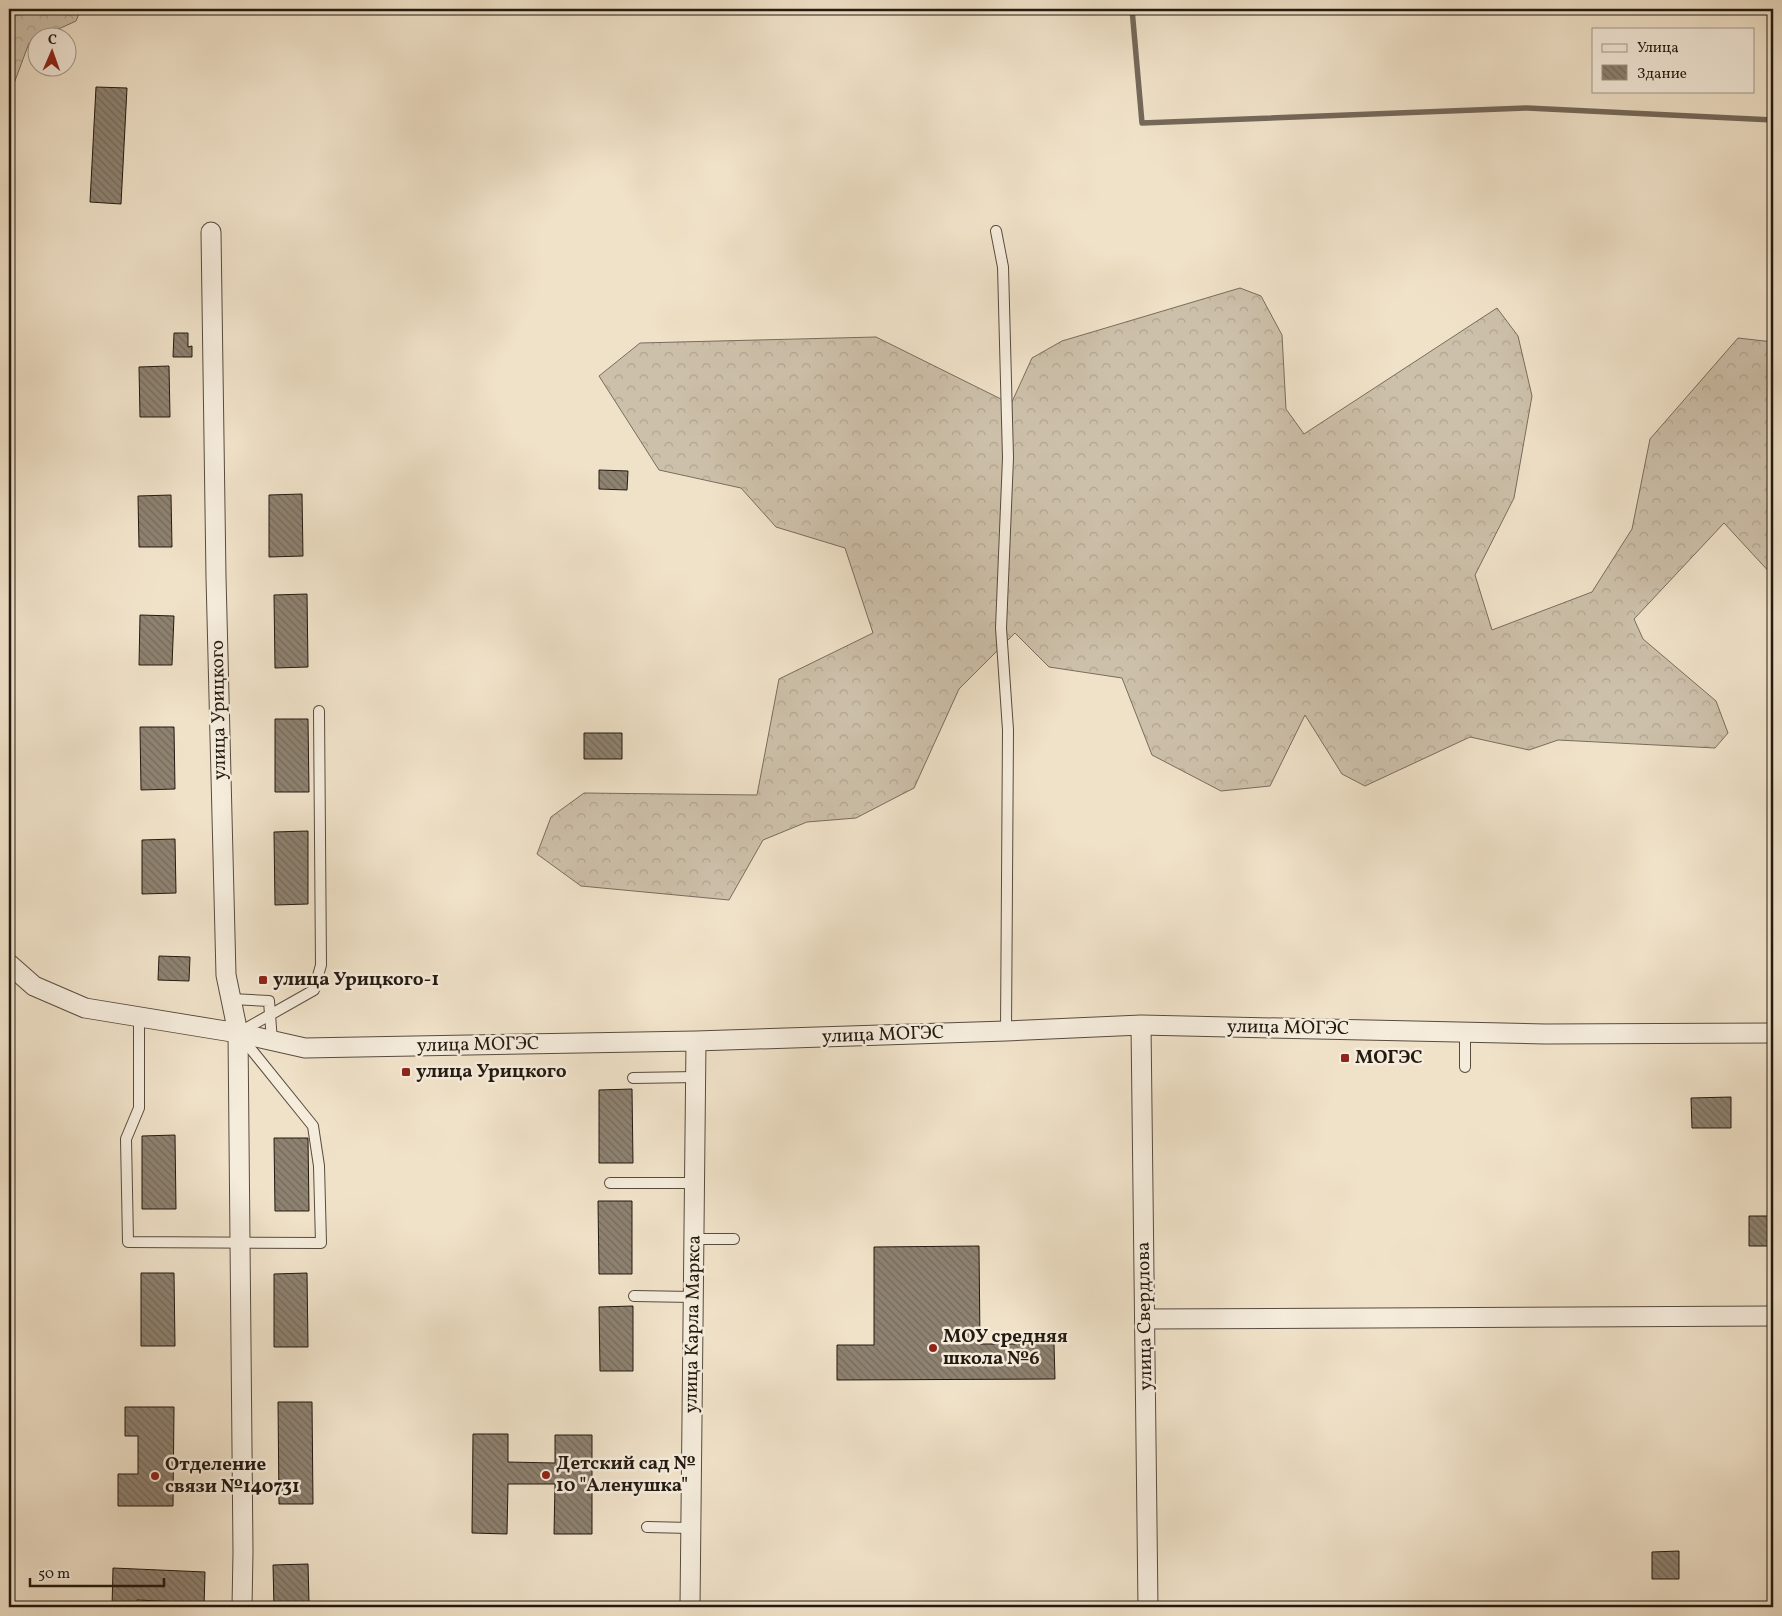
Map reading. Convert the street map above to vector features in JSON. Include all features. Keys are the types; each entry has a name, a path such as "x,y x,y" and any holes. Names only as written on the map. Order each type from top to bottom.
{"street":[{"name":"улица Урицкого","path":"211,232 216,578 226,975 238,1033 242,1607"},
{"name":"улица МОГЭС","path":"9,964 34,986 85,1008 238,1033 305,1048 696,1041 1141,1025 1465,1033 1773,1033"},
{"name":"улица Свердлова","path":"1141,1025 1148,1607"},
{"name":"улица Карла Маркса","path":"690,1607 696,1041"},
{"path":"1145,1319 1773,1316"}],"lane":[{"path":"996,231 1003,267 1008,458 1001,628 1008,730 1006,1031"},
{"path":"139,1017 138,1108 126,1139 128,1242 321,1243 319,1166 313,1126 238,1033 314,990 321,965 319,711"},
{"path":"231,999 269,1001 272,1041"},
{"path":"1465,1033 1465,1067"},
{"path":"633,1078 696,1077"},
{"path":"610,1183 695,1183"},
{"path":"694,1238 734,1239"},
{"path":"634,1296 694,1297"},
{"path":"647,1527 691,1528"}],"green space":[{"path":"9,9 81,9 76,21 60,28 28,28 28,46 9,97"},
{"path":"1240,288 1261,296 1282,335 1286,409 1304,434 1497,308 1518,336 1532,396 1514,498 1475,575 1492,630 1592,592 1632,529 1650,439 1738,338 1773,342 1773,576 1724,523 1634,619 1643,639 1716,701 1728,733 1715,748 1558,740 1529,750 1470,737 1365,786 1342,774 1305,715 1270,786 1221,791 1152,755 1122,678 1049,667 1015,633 959,689 914,788 856,818 807,822 763,840 729,900 581,886 537,854 551,817 584,793 757,795 779,679 873,633 845,548 776,527 741,488 659,470 599,376 640,343 876,337 1011,404 1032,358 1062,341"}],"building":[{"path":"96,87 127,88 121,204 90,202"},
{"path":"174,333 188,333 188,347 192,346 192,357 173,357"},
{"path":"169,366 170,417 140,417 139,367"},
{"path":"599,470 628,471 627,490 599,489"},
{"path":"302,494 303,556 269,557 269,495"},
{"path":"171,495 172,547 139,547 138,496"},
{"path":"307,594 308,667 275,668 274,595"},
{"path":"140,615 174,616 172,665 139,665"},
{"path":"275,719 308,719 309,792 275,792"},
{"path":"140,727 174,727 175,789 141,790"},
{"path":"584,733 622,733 622,759 584,759"},
{"path":"308,831 308,904 275,905 274,832"},
{"path":"175,839 176,893 142,894 142,840"},
{"path":"159,956 190,957 189,981 158,980"},
{"path":"632,1089 633,1163 599,1163 599,1090"},
{"path":"1731,1097 1731,1128 1692,1128 1691,1098"},
{"path":"175,1135 176,1209 142,1209 142,1136"},
{"path":"274,1138 308,1138 309,1211 275,1211"},
{"path":"598,1201 632,1201 632,1274 599,1274"},
{"path":"1749,1216 1773,1216 1773,1246 1749,1246"},
{"path":"979,1246 980,1344 1054,1344 1055,1379 837,1380 837,1345 874,1345 874,1247"},
{"path":"141,1273 174,1273 175,1346 141,1346"},
{"path":"307,1273 308,1347 274,1347 274,1274"},
{"path":"633,1306 633,1371 600,1371 599,1307"},
{"path":"278,1402 312,1402 313,1504 279,1504"},
{"path":"125,1407 174,1407 173,1506 118,1506 118,1474 138,1474 138,1436 125,1436"},
{"path":"473,1434 508,1434 508,1462 555,1463 555,1435 592,1435 592,1534 554,1534 555,1484 508,1484 507,1534 472,1533"},
{"path":"1679,1551 1679,1579 1652,1579 1652,1552"},
{"path":"308,1564 309,1603 343,1602 343,1607 274,1607 273,1565"},
{"path":"113,1568 205,1572 204,1607 181,1607 181,1602 137,1600 136,1607 112,1607"}],"waterway":[{"path":"1132,9 1142,123 1527,108 1773,120"}],"place":[{"name":"улица Урицкого-1","path":"263,980"},
{"name":"МОГЭС","path":"1345,1058"},
{"name":"улица Урицкого","path":"406,1072"},
{"name":"МОУ средняя школа №6","path":"933,1348"},
{"name":"Детский сад № 10 \"Аленушка\"","path":"546,1475"},
{"name":"Отделение связи №140731","path":"155,1476"}]}
